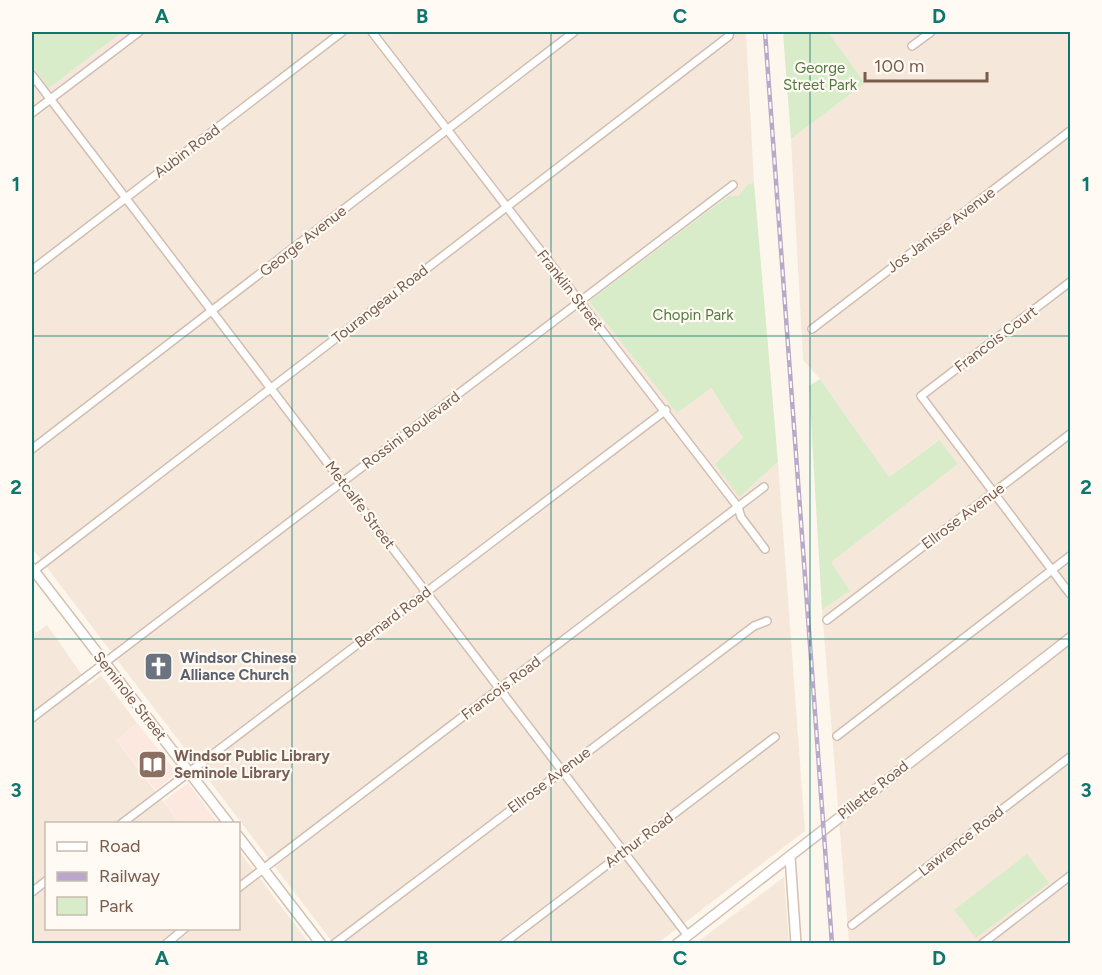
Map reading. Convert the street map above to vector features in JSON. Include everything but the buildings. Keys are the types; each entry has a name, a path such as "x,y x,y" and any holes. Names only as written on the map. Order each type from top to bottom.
{"street":[{"path":"32,114 139,32"},
{"name":"Aubin Road","path":"32,270 342,32"},
{"name":"Franklin Street","path":"372,32 579,303 666,410 738,507 741,517 765,549"},
{"name":"George Avenue","path":"32,449 574,32"},
{"path":"912,46 930,32"},
{"name":"Tourangeau Road","path":"32,570 729,34"},
{"name":"Metcalfe Street","path":"32,75 688,936"},
{"name":"Jos Janisse Avenue","path":"812,329 1071,130"},
{"name":"Rossini Boulevard","path":"32,718 733,185"},
{"name":"Francois Court","path":"994,492 921,396 1071,282"},
{"name":"Bernard Road","path":"124,822 666,410"},
{"name":"Ellrose Avenue","path":"827,620 1071,434"},
{"name":"Francois Road","path":"240,887 764,488"},
{"path":"994,492 1071,594"},
{"path":"837,736 1071,556"},
{"name":"Seminole Street","path":"32,570 227,822"},
{"name":"Ellrose Avenue","path":"334,944 754,626 767,621"},
{"name":"Pillette Road","path":"677,944 1071,638"},
{"name":"Arthur Road","path":"503,944 775,737"},
{"name":"Lawrence Road","path":"852,925 1071,757"},
{"path":"240,839 321,944"},
{"path":"790,856 796,944"},
{"path":"982,944 1071,876"},
{"path":"32,892 45,882"},
{"path":"166,944 183,930"}],"shaded area":[{"path":"32,32 746,32 754,183 748,184 738,196 727,196 589,301 678,412 710,387 743,438 739,496 778,462 805,831 658,943 333,943 32,548"},
{"path":"828,32 1070,32 1070,943 849,943 822,610 850,591 830,562 958,464 938,440 889,477 820,379 803,360 791,139 865,83"},
{"path":"47,625 89,685 101,675 137,723 116,740 179,822 45,822 45,930 240,930 240,852 309,943 32,943 32,627 36,633"},
{"path":"137,723 177,773 156,790 116,740"},
{"path":"188,783 217,822 179,822 164,801"},
{"path":"784,877 789,943 696,943"}],"green space":[{"path":"32,32 122,32 49,88 32,65"},
{"name":"George Street Park","path":"783,32 828,32 865,83 791,139"},
{"name":"Chopin Park","path":"754,183 778,462 739,497 715,464 743,438 711,388 677,413 589,301 728,196 738,196 748,184"},
{"path":"820,379 889,477 939,440 958,464 831,562 850,591 822,610 809,386"},
{"path":"1027,854 1049,883 976,938 954,910"}],"railway":[{"path":"765,32 832,944"}],"place":[{"name":"Windsor Chinese Alliance Church","path":"159,667"},
{"name":"Windsor Public Library Seminole Library","path":"153,765"}]}
